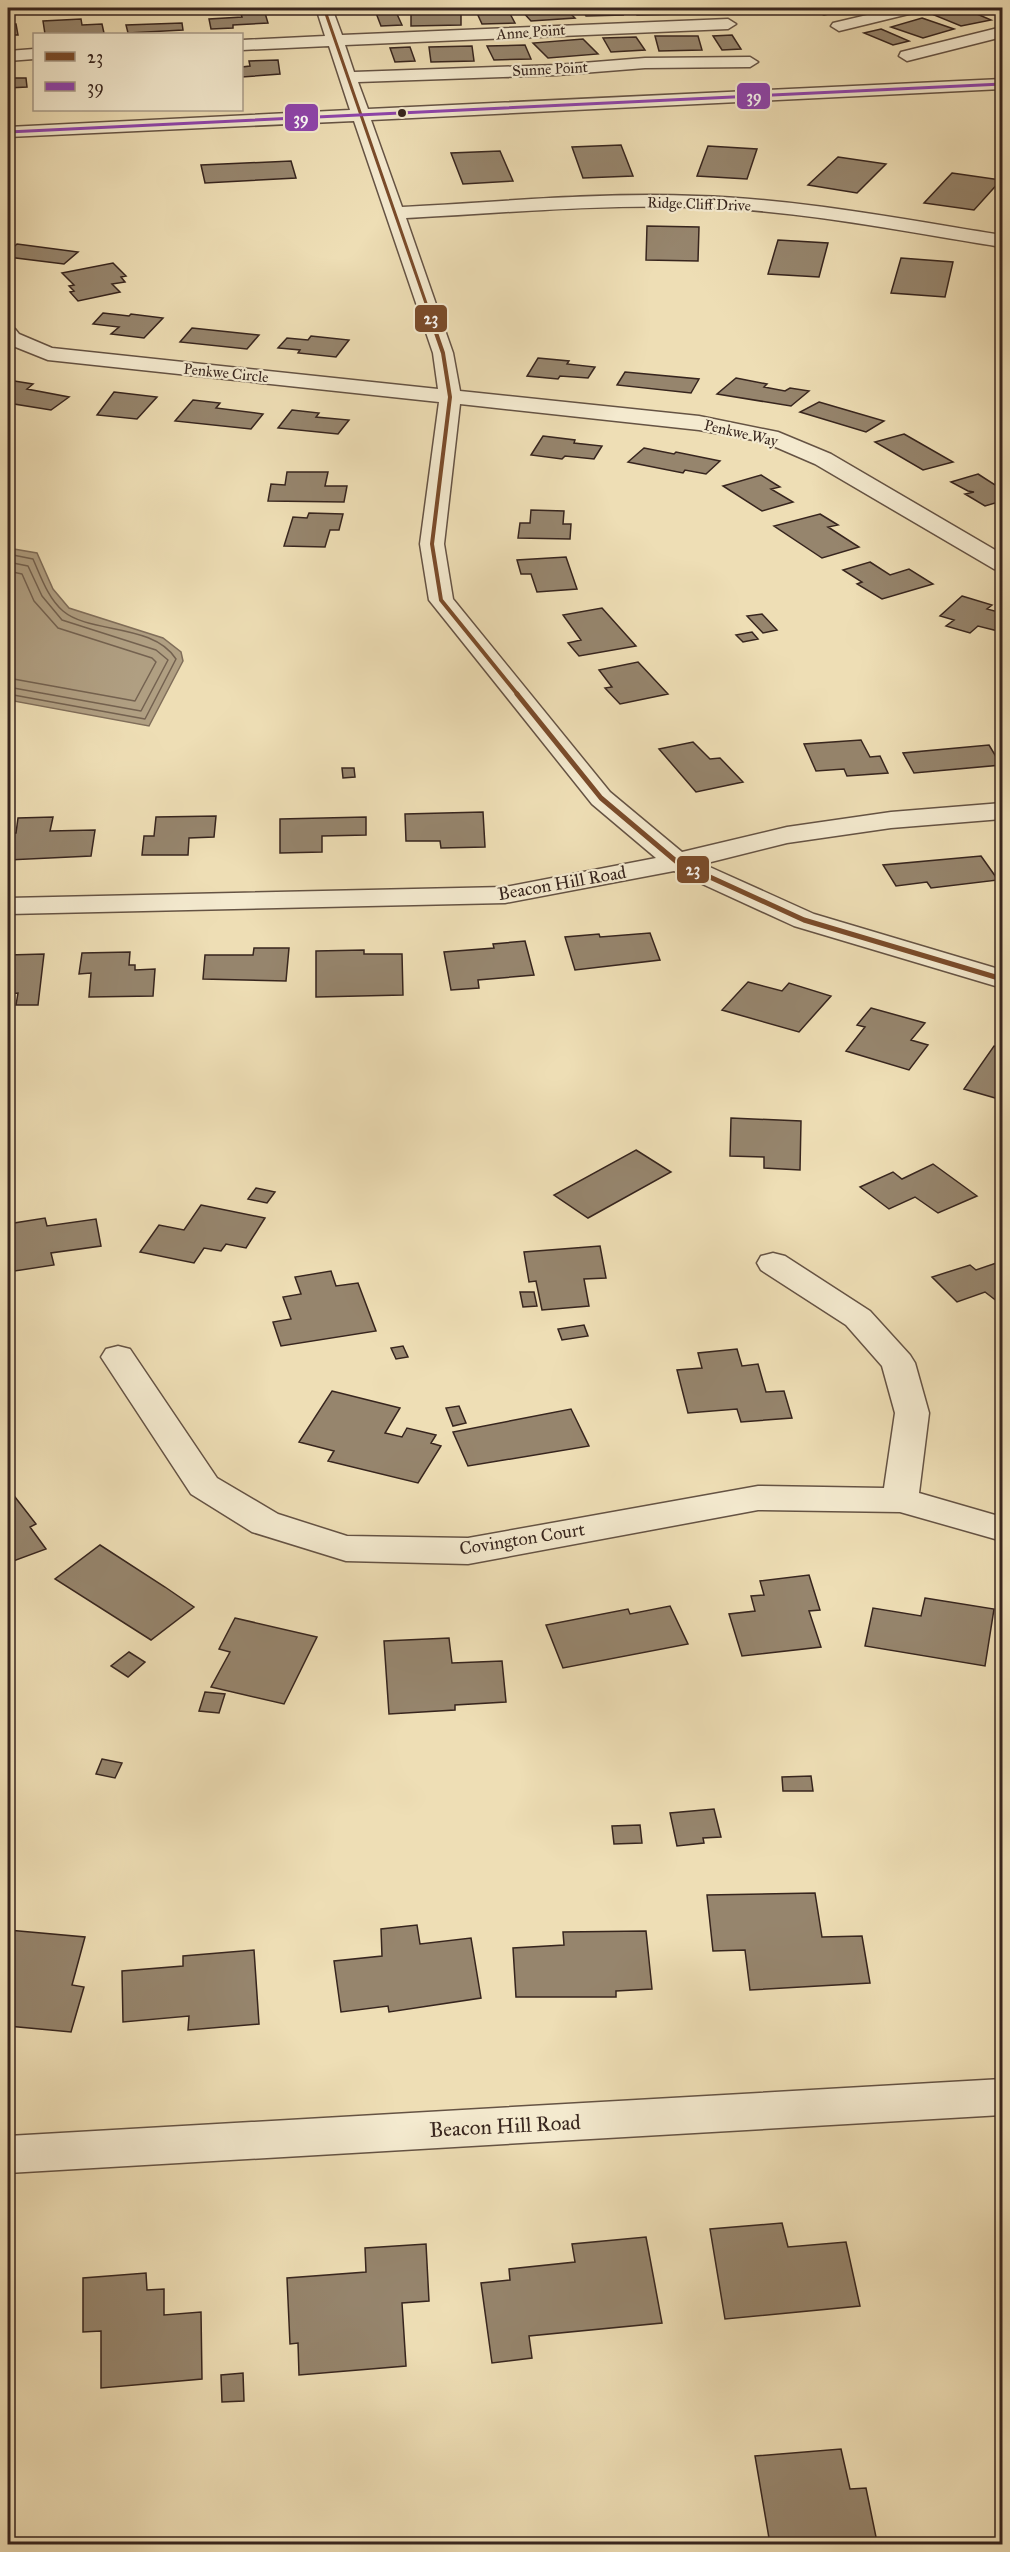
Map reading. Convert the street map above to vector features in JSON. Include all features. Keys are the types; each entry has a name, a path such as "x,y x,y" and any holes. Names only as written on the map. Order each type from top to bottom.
{"street":[{"path":"324,8 443,353 450,397 432,544 441,600 601,798 677,862 804,920 1002,979"},
{"path":"839,26 915,8"},
{"name":"Anne Point","path":"243,45 525,33 610,27 728,24"},
{"path":"908,56 1002,32"},
{"path":"8,56 33,54"},
{"name":"Sunne Point","path":"349,77 557,70 645,63 750,62"},
{"path":"8,132 1002,84"},
{"name":"Ridge Cliff Drive","path":"394,213 632,201 739,204 1002,241"},
{"name":"Penkwe Circle","path":"8,333 10,338 48,354 450,397"},
{"name":"Penkwe Way","path":"450,397 699,423 770,437 823,459 1002,564"},
{"name":"Beacon Hill Road","path":"8,906 505,895 677,862 787,835 891,819 1002,811"},
{"path":"773,1263 858,1318 898,1364 912,1413 900,1500"},
{"name":"Covington Court","path":"118,1358 204,1486 265,1523 346,1548 468,1551 758,1498 900,1500 1002,1529"},
{"name":"Beacon Hill Road","path":"8,2155 1002,2097"}],"water":[{"path":"8,548 37,553 53,589 69,608 163,638 181,652 183,661 149,726 8,700"}],"building":[{"path":"565,8 575,18 531,21 520,9"},
{"path":"581,8 619,8 623,15 586,16"},
{"path":"635,8 679,8 680,14 637,15"},
{"path":"694,8 714,8 718,13 698,14"},
{"path":"805,8 828,8 839,12 824,15"},
{"path":"963,8 991,20 961,26 934,15"},
{"path":"982,8 1002,8 1002,18"},
{"path":"508,10 515,23 482,24 476,11"},
{"path":"411,11 461,11 461,25 411,26"},
{"path":"396,12 402,25 381,26 376,13"},
{"path":"265,13 268,23 233,25 233,28 211,29 209,19 242,17 241,14"},
{"path":"922,18 954,29 923,38 891,27"},
{"path":"81,19 82,25 102,24 104,33 45,33 43,21"},
{"path":"182,23 183,30 128,33 126,25"},
{"path":"8,24 16,24 18,35 8,35"},
{"path":"881,29 909,41 893,45 864,33"},
{"path":"732,35 741,49 722,50 713,36"},
{"path":"655,36 698,36 702,50 659,51"},
{"path":"636,37 645,50 611,52 603,38"},
{"path":"583,39 598,54 548,58 533,43"},
{"path":"525,45 531,59 494,60 487,46"},
{"path":"472,46 474,61 431,62 429,47"},
{"path":"410,47 415,61 395,62 390,48"},
{"path":"278,60 280,74 243,77 243,67 250,66 249,61"},
{"path":"8,78 26,78 27,87 8,88"},
{"path":"621,145 633,176 583,178 572,147"},
{"path":"708,146 757,149 747,179 697,176"},
{"path":"500,151 513,181 463,184 451,153"},
{"path":"838,157 886,164 857,193 808,185"},
{"path":"291,161 296,178 205,183 201,165"},
{"path":"952,173 1001,180 974,210 924,203"},
{"path":"647,226 699,227 698,261 646,260"},
{"path":"778,240 828,243 819,277 768,274"},
{"path":"17,244 78,252 64,264 8,257 8,252"},
{"path":"901,258 953,262 945,297 891,293"},
{"path":"113,263 126,276 121,277 125,282 112,284 120,292 78,301 70,292 74,291 69,286 74,285 62,273"},
{"path":"103,313 163,318 144,338 111,334 119,327 93,324"},
{"path":"192,328 259,335 247,349 180,342"},
{"path":"311,336 349,340 336,357 298,353 300,350 278,348 287,338 308,340"},
{"path":"538,358 569,361 567,364 595,367 588,378 560,376 558,379 527,376"},
{"path":"625,372 699,379 691,393 617,385"},
{"path":"736,378 767,384 764,387 785,391 790,388 809,391 791,406 717,394"},
{"path":"8,380 33,384 27,389 69,397 51,410 8,403"},
{"path":"114,392 157,397 137,419 97,415"},
{"path":"193,400 220,403 216,408 263,414 251,429 175,421"},
{"path":"819,402 884,421 866,432 800,412"},
{"path":"292,410 319,413 316,417 349,420 338,434 278,428"},
{"path":"904,434 953,462 923,470 875,442"},
{"path":"543,436 602,446 594,459 565,456 562,459 531,455"},
{"path":"644,448 720,461 706,474 685,470 683,473 628,462"},
{"path":"287,472 328,472 325,486 347,486 344,502 268,501 271,484 285,485"},
{"path":"978,474 995,485 1002,483 1002,501 985,506 965,494 974,492 951,482"},
{"path":"761,475 780,487 771,489 793,502 762,511 723,486"},
{"path":"531,510 564,511 563,524 571,524 570,539 518,538 520,523 530,523"},
{"path":"309,513 343,514 339,530 330,530 325,547 284,546 293,517 307,518"},
{"path":"820,514 838,525 828,527 859,547 822,558 774,526"},
{"path":"566,557 577,589 537,592 531,574 521,574 517,560"},
{"path":"870,562 890,575 909,569 933,584 882,599 857,584 862,582 843,570"},
{"path":"962,596 992,605 987,609 1002,613 1002,632 978,626 970,633 946,626 954,620 940,616"},
{"path":"602,608 636,646 579,656 568,643 581,640 563,615"},
{"path":"762,614 777,630 763,633 747,616"},
{"path":"752,632 758,639 743,642 736,635"},
{"path":"638,662 668,694 620,704 605,688 612,687 599,670"},
{"path":"861,740 870,757 880,756 888,773 847,776 844,769 816,771 804,744"},
{"path":"693,742 710,759 720,758 743,782 696,792 659,749"},
{"path":"989,745 1001,765 914,773 903,753"},
{"path":"342,768 354,768 355,777 343,778"},
{"path":"483,812 485,847 441,848 440,841 406,841 405,814"},
{"path":"216,816 214,837 189,838 188,855 142,855 144,836 154,836 156,817"},
{"path":"53,817 50,831 95,830 91,856 8,860 8,833 16,833 18,818"},
{"path":"366,817 366,835 322,836 322,852 280,853 280,819"},
{"path":"981,856 998,880 931,888 927,882 896,886 883,865"},
{"path":"650,933 660,960 575,970 565,937 599,934 600,937"},
{"path":"525,941 534,975 478,980 479,988 451,990 444,952 494,948 493,944"},
{"path":"254,948 289,948 286,981 203,979 205,955 253,955"},
{"path":"364,950 364,954 402,954 403,995 316,997 316,951"},
{"path":"130,952 129,965 135,965 135,970 155,969 153,996 89,997 91,973 79,974 82,953"},
{"path":"44,954 38,1005 16,1005 18,993 8,994 8,955"},
{"path":"748,982 782,991 789,983 831,996 799,1032 722,1010"},
{"path":"871,1008 925,1023 911,1040 928,1045 909,1070 846,1051 865,1027 857,1025"},
{"path":"994,1046 1002,1048 1002,1100 964,1089"},
{"path":"731,1118 801,1121 800,1170 764,1168 764,1157 730,1156"},
{"path":"636,1150 671,1172 588,1218 554,1195"},
{"path":"933,1164 977,1196 938,1213 915,1197 889,1209 860,1187 893,1172 902,1179"},
{"path":"256,1188 275,1192 267,1203 248,1199"},
{"path":"201,1205 265,1218 246,1248 226,1244 221,1251 204,1248 194,1263 140,1252 159,1225 184,1230"},
{"path":"45,1218 47,1226 96,1219 101,1246 51,1253 54,1265 8,1272 8,1224"},
{"path":"600,1246 606,1278 584,1279 589,1306 542,1310 536,1281 529,1282 524,1252"},
{"path":"1002,1261 1002,1305 985,1292 957,1302 932,1277 970,1265 976,1270"},
{"path":"331,1271 336,1286 358,1283 376,1331 281,1346 273,1322 291,1319 283,1297 301,1294 295,1277"},
{"path":"520,1292 534,1292 537,1306 523,1307"},
{"path":"584,1325 588,1336 562,1340 558,1329"},
{"path":"403,1346 408,1357 396,1359 391,1348"},
{"path":"737,1349 742,1366 758,1364 766,1392 784,1391 792,1418 741,1422 737,1409 688,1413 677,1370 702,1368 698,1353"},
{"path":"332,1391 400,1408 385,1433 402,1437 407,1428 436,1435 431,1443 441,1446 418,1483 328,1461 334,1451 299,1442"},
{"path":"459,1406 466,1423 453,1426 446,1408"},
{"path":"571,1409 589,1446 468,1466 453,1432"},
{"path":"8,1488 36,1524 30,1527 46,1549 8,1563"},
{"path":"100,1545 194,1607 151,1640 55,1579"},
{"path":"809,1575 820,1610 809,1611 821,1647 742,1656 729,1614 755,1611 751,1596 764,1595 760,1581"},
{"path":"925,1598 994,1609 985,1666 865,1646 873,1608 921,1616"},
{"path":"670,1606 688,1644 563,1668 546,1625 628,1609 630,1614"},
{"path":"235,1618 317,1637 284,1704 211,1687 230,1652 219,1649"},
{"path":"449,1638 452,1663 502,1661 506,1702 455,1705 455,1710 389,1714 384,1641"},
{"path":"129,1652 145,1662 128,1677 111,1666"},
{"path":"205,1692 225,1694 219,1713 199,1711"},
{"path":"102,1759 122,1763 115,1778 96,1774"},
{"path":"811,1776 813,1791 783,1791 782,1777"},
{"path":"714,1809 721,1837 703,1838 704,1843 677,1846 670,1813"},
{"path":"640,1825 642,1843 614,1844 612,1826"},
{"path":"815,1893 822,1937 862,1936 870,1983 750,1990 745,1950 713,1951 707,1895"},
{"path":"417,1925 420,1944 471,1938 481,1998 389,2012 388,2006 341,2012 334,1961 382,1956 381,1929"},
{"path":"8,1930 85,1937 72,1985 84,1987 71,2032 8,2026"},
{"path":"646,1931 652,1989 616,1991 616,1997 516,1997 513,1948 564,1945 563,1932"},
{"path":"254,1950 259,2024 188,2030 189,2016 123,2022 122,1971 183,1966 183,1956"},
{"path":"782,2223 788,2247 846,2242 860,2306 725,2319 710,2229"},
{"path":"646,2237 662,2323 529,2336 532,2358 492,2363 481,2283 510,2280 509,2269 575,2262 572,2244"},
{"path":"426,2244 429,2301 402,2303 406,2366 299,2375 298,2343 290,2344 287,2278 366,2272 365,2248"},
{"path":"146,2273 147,2290 164,2289 164,2315 201,2312 202,2379 101,2388 101,2331 83,2332 83,2278"},
{"path":"243,2373 244,2401 222,2402 221,2375"},
{"path":"841,2449 850,2489 866,2488 877,2542 887,2541 887,2544 770,2544 755,2456"}],"transit line":[{"name":"23","path":"324,8 443,353 450,397 432,544 441,600 601,798 677,862 804,920 1002,979"},
{"name":"39","path":"8,132 1002,84"}]}
